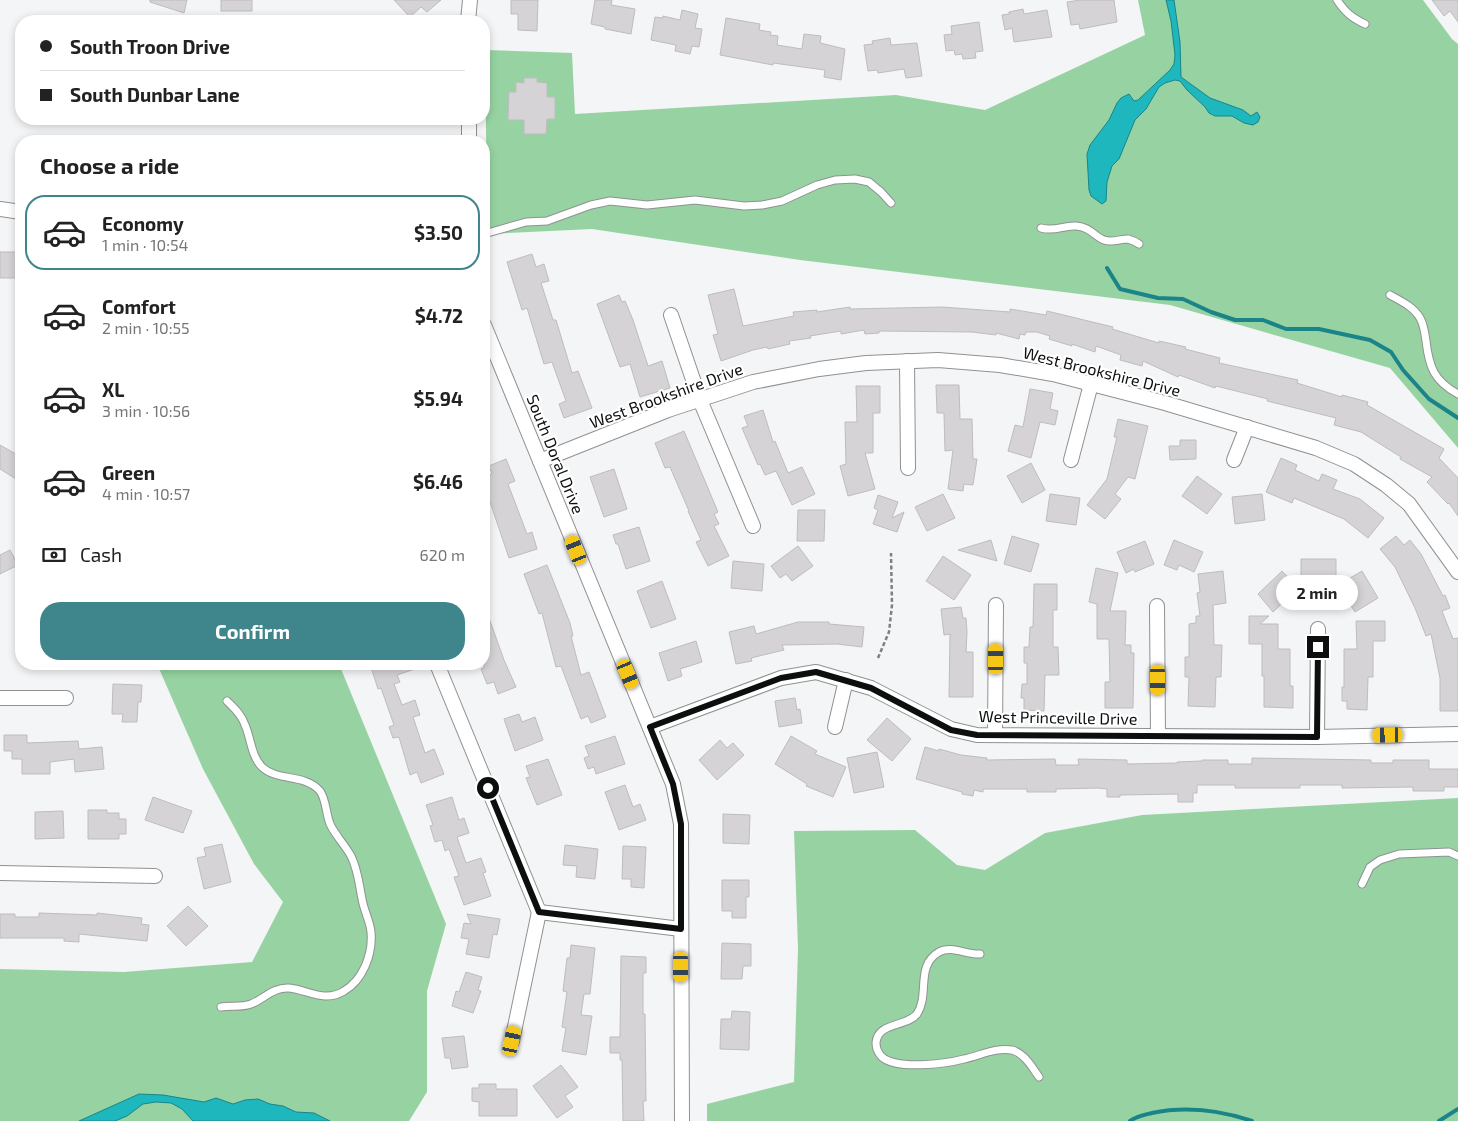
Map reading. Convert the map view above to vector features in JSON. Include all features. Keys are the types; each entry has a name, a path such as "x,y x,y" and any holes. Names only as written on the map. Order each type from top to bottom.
{"street":[{"path":"469,15 470,0"},
{"path":"0,209 15,211"},
{"path":"671,315 700,400 752,526"},
{"name":"South Doral Drive","path":"490,340 673,784 681,824 682,1121"},
{"name":"West Brookshire Drive","path":"540,461 668,410 753,382 818,369 866,363 938,360 1000,365 1053,374 1091,384 1316,448 1354,464 1386,485 1409,504 1458,572"},
{"path":"907,361 908,468"},
{"path":"1071,460 1091,384"},
{"path":"1234,460 1247,428"},
{"path":"995,735 996,605"},
{"path":"1157,606 1158,736"},
{"path":"1317,737 1318,629"},
{"path":"439,670 539,912 512,1041"},
{"name":"West Princeville Drive","path":"650,727 781,678 816,672 871,688 951,730 977,735 1317,737 1458,734"},
{"path":"835,727 846,680"},
{"path":"0,698 66,698"},
{"path":"0,873 155,876"},
{"path":"539,912 681,929"}],"lane":[{"path":"1337,0 1344,11 1353,19 1365,24"},
{"path":"490,232 526,222 547,221 610,200 647,205 695,200 744,206 762,206 782,201 835,180 855,179 869,182 891,203"},
{"path":"1041,228 1051,230 1073,226 1083,227 1104,240 1130,239 1139,244"},
{"path":"1390,295 1408,305 1420,318 1425,332 1431,368 1437,379 1446,388 1458,394"},
{"path":"221,1007 252,1004 276,990 288,988 327,997 343,992 356,980 366,964 371,948 371,931 362,901 358,874 351,855 331,825 321,793 309,782 273,774 261,766 253,753 245,723 235,708 227,701"},
{"path":"1362,884 1370,867 1380,860 1393,856 1449,852 1458,856"},
{"path":"980,954 950,950 941,951 930,959 924,971 922,1004 916,1015 905,1022 884,1029 876,1039 876,1049 889,1062 910,1064 936,1064 962,1060 996,1050 1012,1050 1023,1056 1039,1077"}],"path":[{"path":"878,658 888,632 892,605 891,552"}],"green space":[{"path":"1138,0 1423,0 1452,39 1458,44 1458,448 1390,368 1170,305 800,260 592,229 490,234 490,135 486,135 486,125 490,125 490,50 572,53 575,114 896,95 985,110 1145,35"},
{"path":"160,670 341,670 446,924 427,991 427,1092 409,1121 0,1121 0,969 124,972 252,962 283,902 254,864 203,769"},
{"path":"1458,798 1458,1121 707,1121 707,1104 794,1082 798,949 794,831 915,830 957,865 985,870 1045,833 1142,815"}],"water":[{"path":"1166,0 1174,0 1180,42 1181,77 1210,98 1243,110 1251,116 1257,112 1260,117 1258,122 1253,125 1244,123 1232,116 1215,116 1209,113 1180,81 1175,80 1165,83 1159,87 1146,109 1135,120 1119,159 1112,166 1107,182 1106,201 1102,204 1091,196 1089,190 1087,154 1090,145 1109,120 1121,98 1129,94 1134,101 1138,100 1174,64 1175,55 1171,21"},
{"path":"139,1094 163,1095 204,1102 216,1098 233,1104 245,1100 258,1099 296,1112 314,1113 330,1121 193,1121 182,1109 171,1103 156,1102 143,1104 127,1116 115,1121 79,1121"}],"building":[{"path":"150,0 187,0 184,13 150,2"},
{"path":"221,0 252,0 252,11 221,11"},
{"path":"394,0 441,0 427,12 421,7 412,15 408,15"},
{"path":"511,0 538,0 537,31 518,30 518,14 511,14"},
{"path":"595,0 612,0 611,5 635,9 631,34 591,24"},
{"path":"1114,0 1117,22 1080,29 1079,24 1071,25 1067,2"},
{"path":"1432,0 1458,0 1458,22 1450,11 1444,16"},
{"path":"1023,9 1024,14 1047,10 1052,37 1014,42 1012,28 1005,30 1002,15"},
{"path":"682,10 698,14 695,28 702,29 699,47 692,46 690,54 675,51 676,45 651,40 655,17 663,18 663,16 680,20"},
{"path":"726,18 760,24 759,30 771,32 770,35 778,36 777,45 802,49 804,34 821,36 820,43 845,49 841,80 824,77 825,70 773,63 773,65 720,55"},
{"path":"979,22 983,51 975,52 976,58 963,59 962,54 955,55 954,50 946,51 944,35 952,34 951,26"},
{"path":"890,38 891,45 917,43 922,76 906,78 904,69 878,73 877,70 868,71 864,45 873,44 872,41"},
{"path":"524,78 537,78 537,82 547,83 547,97 555,97 555,119 547,119 546,134 524,134 524,120 508,120 509,92 516,92 516,82 524,83"},
{"path":"0,252 15,252 15,278 0,278"},
{"path":"532,254 536,267 544,264 549,281 541,283 553,320 556,320 572,373 578,371 592,408 564,418 559,404 566,401 552,362 544,364 527,308 522,310 507,262"},
{"path":"734,289 743,326 794,316 793,312 817,310 817,312 850,307 850,309 942,307 1010,312 1010,309 1046,315 1047,311 1113,327 1112,329 1159,343 1159,341 1186,347 1185,349 1220,358 1219,363 1298,380 1297,383 1342,397 1342,395 1368,402 1367,405 1444,449 1439,458 1458,478 1458,516 1449,503 1427,482 1432,477 1400,459 1401,457 1361,432 1334,425 1336,418 1216,386 1215,388 1179,375 1178,377 1143,361 1142,366 1120,360 1121,355 1096,346 1095,352 1049,339 1050,336 1037,332 1026,332 1025,335 1020,334 1019,339 996,333 996,335 972,332 879,331 879,333 865,334 864,330 841,334 841,331 789,341 790,344 768,349 767,347 753,350 721,361 713,335 718,334 708,295"},
{"path":"619,295 622,302 625,301 633,320 648,366 662,361 670,388 640,397 630,364 620,367 597,304"},
{"path":"936,385 959,385 960,419 972,419 973,459 977,459 973,485 964,484 963,491 948,489 953,450 945,451 944,413 937,413"},
{"path":"856,386 880,386 880,413 873,413 873,453 865,453 875,489 848,496 840,466 846,464 845,422 857,422"},
{"path":"1030,389 1053,393 1050,409 1058,411 1055,425 1040,422 1031,458 1008,451 1015,425 1023,427"},
{"path":"763,410 773,442 775,441 788,473 802,467 815,494 792,505 776,471 765,475 760,464 758,465 742,428 748,426 744,416"},
{"path":"1118,419 1148,426 1135,479 1128,477 1115,494 1121,499 1105,519 1087,505 1107,479 1117,437 1114,437"},
{"path":"684,431 718,512 714,514 719,524 714,526 729,556 708,566 696,542 701,540 689,511 670,467 665,468 655,443"},
{"path":"1180,440 1196,440 1196,459 1170,460 1169,446 1180,446"},
{"path":"0,445 15,454 15,478 0,469"},
{"path":"1281,458 1297,465 1295,470 1319,481 1322,474 1337,480 1333,489 1360,499 1384,518 1368,538 1344,519 1294,498 1292,503 1266,492"},
{"path":"506,459 515,481 508,484 527,534 532,532 537,549 509,558 490,502 490,475 492,474 490,466"},
{"path":"1031,463 1045,490 1022,503 1007,476"},
{"path":"614,469 627,509 604,517 590,477"},
{"path":"1197,476 1222,494 1207,514 1182,496"},
{"path":"943,494 955,518 927,531 915,507"},
{"path":"1050,494 1080,498 1076,525 1046,521"},
{"path":"1262,494 1265,520 1235,524 1232,497"},
{"path":"878,495 898,502 892,518 904,512 897,532 873,524 878,510 874,508"},
{"path":"798,510 825,510 824,541 797,541"},
{"path":"639,527 650,561 626,569 613,535"},
{"path":"1012,536 1039,544 1031,572 1004,564"},
{"path":"1396,536 1404,545 1410,540 1421,554 1443,596 1445,595 1450,608 1442,611 1453,639 1458,638 1458,711 1440,711 1440,678 1431,634 1426,636 1395,567 1380,549"},
{"path":"991,540 997,561 958,550"},
{"path":"1174,540 1203,552 1194,572 1179,565 1177,570 1164,565"},
{"path":"1145,541 1154,564 1135,572 1134,569 1126,573 1117,552"},
{"path":"798,546 813,566 792,581 786,574 780,578 771,566"},
{"path":"10,550 15,559 15,566 0,574 0,555"},
{"path":"943,556 971,575 954,600 926,581"},
{"path":"1301,559 1336,559 1336,579 1332,583 1301,583"},
{"path":"733,561 764,564 762,591 731,588"},
{"path":"547,565 570,623 573,636 571,636 581,675 589,672 606,717 591,723 588,716 581,719 561,666 556,667 542,613 539,614 524,574"},
{"path":"1096,568 1118,573 1110,611 1126,611 1125,645 1131,645 1131,653 1134,653 1133,708 1105,708 1105,682 1110,682 1109,639 1097,639 1097,604 1089,602"},
{"path":"1223,571 1226,603 1213,605 1214,645 1222,645 1221,677 1216,677 1215,707 1188,706 1189,677 1185,677 1185,657 1189,657 1189,624 1196,623 1196,616 1200,616 1197,593 1200,592 1198,574"},
{"path":"1282,571 1298,588 1273,612 1258,594"},
{"path":"1362,571 1378,598 1355,612 1338,585"},
{"path":"662,581 676,619 651,628 637,591"},
{"path":"1034,584 1057,584 1057,610 1053,610 1053,647 1058,647 1059,675 1045,675 1044,711 1024,710 1024,698 1021,698 1022,684 1027,684 1027,663 1024,663 1024,647 1029,647 1030,627 1033,627"},
{"path":"961,607 963,618 966,618 966,652 973,652 973,697 949,697 950,634 944,635 941,609"},
{"path":"1249,616 1269,616 1260,624 1278,624 1278,649 1290,649 1290,686 1293,686 1293,708 1264,707 1262,644 1249,644"},
{"path":"490,621 516,687 498,694 494,682 487,684 481,670 490,670"},
{"path":"1356,621 1385,621 1385,641 1373,641 1373,677 1368,677 1367,710 1347,709 1347,701 1342,701 1344,649 1357,649"},
{"path":"798,622 829,622 829,624 864,627 862,647 837,644 782,645 784,650 751,658 752,661 736,664 729,632 754,626 756,634"},
{"path":"696,641 702,662 680,669 682,676 668,681 659,653"},
{"path":"372,670 412,670 397,675 400,682 394,684 402,705 415,700 420,715 413,717 425,753 434,749 444,774 421,783 417,772 410,775 399,737 393,738 389,727 394,725 381,688 378,689"},
{"path":"113,684 142,685 141,702 138,702 137,722 122,722 123,714 112,714"},
{"path":"795,698 797,710 800,709 802,723 779,727 775,701"},
{"path":"519,714 522,722 535,717 543,740 515,751 504,719"},
{"path":"887,718 911,739 892,761 867,740"},
{"path":"4,735 27,735 27,743 78,741 79,749 102,747 104,769 75,772 74,759 50,762 50,774 22,774 22,759 12,759 12,751 4,751"},
{"path":"615,736 625,764 596,774 594,767 588,769 584,758 589,756 585,746"},
{"path":"791,736 817,751 815,754 846,767 833,797 806,786 807,784 775,764"},
{"path":"720,740 727,748 733,743 744,755 717,780 699,760"},
{"path":"925,747 961,755 987,758 987,760 1055,759 1056,765 1079,765 1078,759 1127,760 1127,764 1228,760 1228,764 1252,764 1252,758 1371,760 1371,763 1393,763 1393,760 1429,760 1429,769 1458,769 1458,787 1444,787 1444,791 1413,791 1413,787 1342,788 1342,785 1300,785 1300,788 1235,788 1235,785 1197,785 1197,793 1193,793 1193,802 1178,802 1178,794 1107,797 1107,789 1098,788 1056,789 1056,792 1027,792 1027,789 983,789 983,792 974,790 973,796 916,779"},
{"path":"877,752 884,787 854,793 847,758"},
{"path":"548,759 562,795 537,805 526,778 530,777 526,766"},
{"path":"625,785 633,807 640,804 646,820 619,830 605,792"},
{"path":"153,797 192,811 183,833 145,820"},
{"path":"452,797 459,820 464,818 469,833 457,837 466,863 481,858 486,872 483,873 491,896 464,905 454,877 459,876 449,849 445,851 442,840 435,842 430,826 433,825 426,805"},
{"path":"88,810 107,810 107,813 119,813 119,819 126,819 126,834 119,834 119,839 88,839"},
{"path":"63,811 64,838 35,839 35,812"},
{"path":"723,814 750,815 749,844 723,843"},
{"path":"222,844 231,882 204,889 197,858 206,856 204,848"},
{"path":"565,845 598,849 595,879 576,877 577,866 563,865"},
{"path":"623,846 646,847 644,888 631,887 631,879 622,879"},
{"path":"722,880 749,880 749,897 746,897 746,918 732,918 732,911 722,911"},
{"path":"188,906 208,926 186,946 167,926"},
{"path":"39,913 97,915 97,913 142,918 141,924 149,925 147,941 79,934 79,942 64,941 64,938 0,938 0,914 15,914 15,917 39,917"},
{"path":"467,914 500,919 497,935 493,934 489,958 466,954 469,939 461,938 464,923 471,924"},
{"path":"722,943 751,944 751,966 743,966 742,979 721,979"},
{"path":"571,945 595,948 590,994 584,994 581,1015 592,1016 586,1055 562,1051 566,1028 562,1027 567,992 563,991 567,958 570,958"},
{"path":"621,956 646,957 646,973 643,973 646,1101 643,1101 644,1121 623,1121 622,1060 620,1060 620,1053 610,1053 610,1037 620,1037"},
{"path":"466,972 482,977 478,990 481,991 473,1013 452,1006 456,991 459,992"},
{"path":"732,1011 750,1012 749,1050 720,1049 721,1019 731,1019"},
{"path":"464,1036 468,1067 452,1069 450,1058 445,1058 442,1038"},
{"path":"561,1065 578,1087 565,1096 573,1107 557,1118 533,1086"},
{"path":"479,1084 496,1084 496,1089 517,1089 517,1116 479,1116 479,1102 472,1101 472,1088 479,1088"}],"waterway":[{"path":"1107,268 1120,289 1158,298 1183,299 1211,312 1235,320 1263,320 1286,329 1319,329 1370,340 1391,352 1403,370 1429,399 1458,418"},
{"path":"1439,1121 1458,1109"},
{"path":"1130,1121 1152,1113 1177,1110 1202,1110 1252,1121"}],"route":[{"path":"488,788 539,912 681,929 681,824 673,784 650,727 781,678 816,672 871,688 951,730 977,735 1317,737 1318,647"}]}
